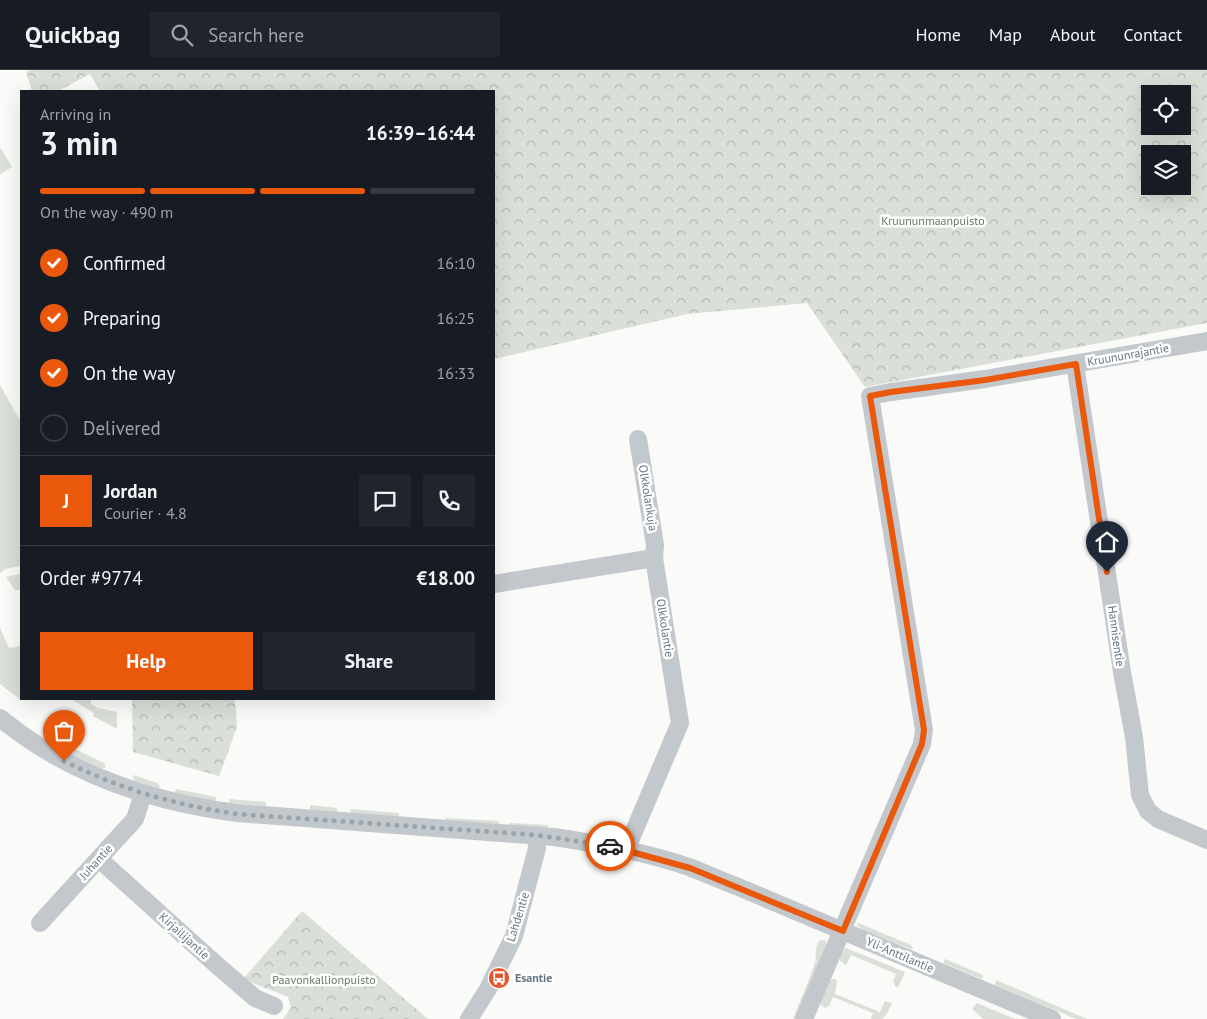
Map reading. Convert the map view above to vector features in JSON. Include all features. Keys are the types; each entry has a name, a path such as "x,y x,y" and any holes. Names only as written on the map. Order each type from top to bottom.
{"street":[{"name":"Kruununrajantie","path":"843,931 922,744 924,730 870,396 985,380 1207,341"},
{"name":"Hannisentie","path":"1076,364 1122,672 1134,737 1140,795 1148,811 1158,819 1207,840"},
{"name":"Olkkolankuja","path":"638,439 655,545 654,558"},
{"path":"495,584 654,558"},
{"name":"Olkkolantie","path":"626,850 680,723 654,558"},
{"name":"Yli-Anttilantie","path":"0,718 52,755 88,773 144,794 206,809 237,814 536,835 599,844 690,868 1052,1019"},
{"name":"Juhantie","path":"40,923 134,819 144,794"},
{"name":"Lahdentie","path":"469,1019 488,989 514,936 537,848 536,835"},
{"name":"Kirjailijantie","path":"99,859 226,974 255,998 274,1006"},
{"path":"804,1019 843,931"}],"green space":[{"name":"Kruununmaanpuisto","path":"30,70 1207,70 1207,323 865,387 807,303 687,314 495,359 495,90 99,90 90,74 60,90 32,90 26,72"},
{"path":"0,147 12,167 0,174"},
{"path":"0,385 20,420 20,566 5,569 0,573"},
{"path":"20,574 20,590 15,590 6,577"},
{"path":"0,628 9,648 20,646 20,699 0,684"},
{"path":"73,700 91,700 91,704 98,708 117,712 117,729 93,716 94,713"},
{"path":"132,700 235,700 237,727 219,776 133,752"},
{"path":"65,744 104,763 106,767 101,769 62,749"},
{"path":"133,775 158,783 161,789 135,781"},
{"path":"176,789 216,797 216,802 174,794"},
{"path":"230,799 266,802 266,806 229,803"},
{"path":"310,805 337,808 337,812 310,810"},
{"path":"350,809 399,813 399,817 351,813"},
{"path":"446,818 499,821 499,824 446,821"},
{"path":"510,823 548,825 548,828 509,825"},
{"name":"Paavonkallionpuisto","path":"302,911 428,1019 283,1019 291,1008 288,997 244,978"},
{"path":"858,923 911,945 913,950 863,930 857,925"},
{"path":"820,940 825,940 827,945 797,1019 793,1019 813,970 817,945"},
{"path":"846,948 905,972 898,988 893,981 896,974 851,955 846,965 840,961 840,955"},
{"path":"945,959 983,975 982,979 943,963"},
{"path":"832,979 836,979 837,982 835,994 880,1012 885,1001 892,1003 888,1012 882,1019 871,1019 873,1013 833,997 829,1006 825,1008 820,1003"},
{"path":"996,980 1087,1019 1076,1019 995,985"},
{"path":"977,1003 1015,1019 983,1019 972,1009"}],"way so far":[{"path":"64,761 115,784 166,801 237,814 554,837 610,846"}],"place":[{"name":"Esantie","path":"499,978"}],"route":[{"path":"610,846 660,858 690,868 843,931 922,744 924,730 870,396 985,380 1076,364 1107,572"}]}
